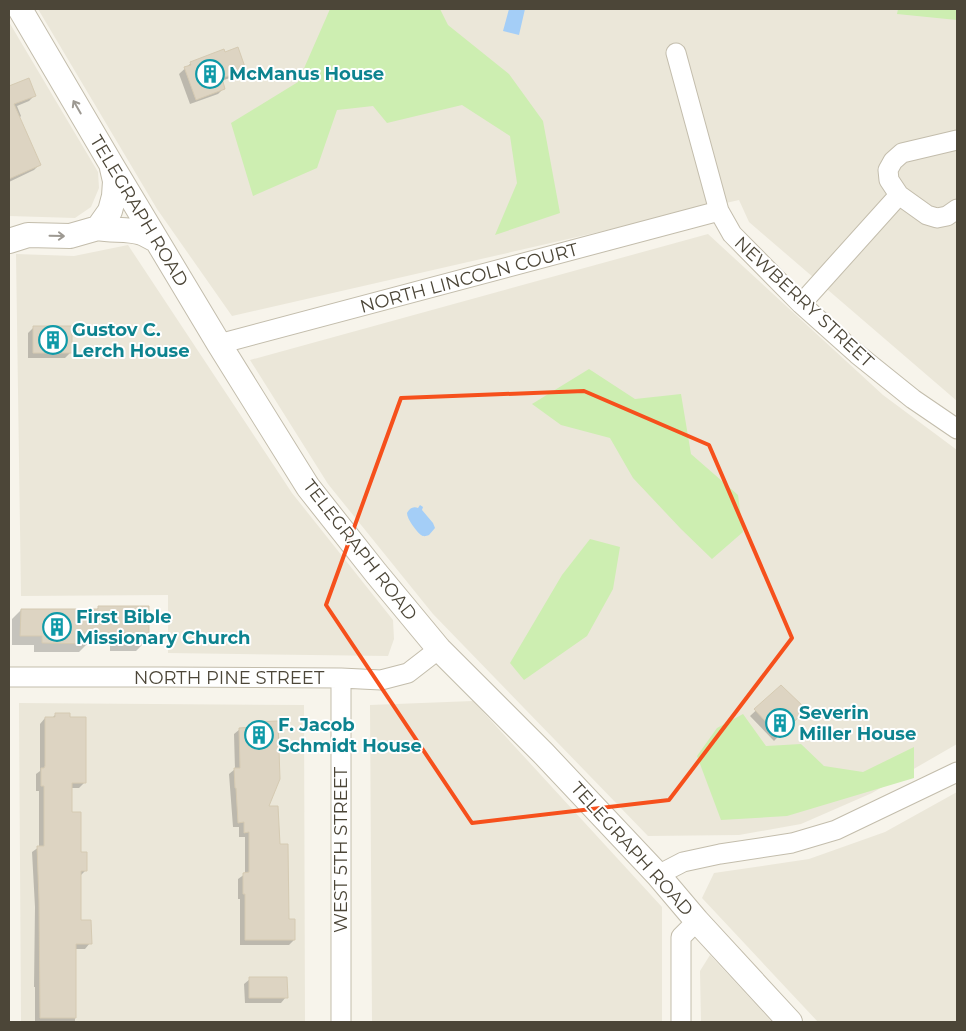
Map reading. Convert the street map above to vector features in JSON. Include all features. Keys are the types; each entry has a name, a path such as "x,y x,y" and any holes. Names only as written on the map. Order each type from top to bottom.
{"street":[{"name":"TELEGRAPH ROAD","path":"20,9 156,240 308,487 439,649 543,753 658,875 697,921 790,1022"},
{"name":"NEWBERRY STREET","path":"676,53 719,211 732,234 801,304 857,354 913,399 957,430"},
{"path":"957,140 902,153 893,161 888,170 889,180 899,194 927,215 937,218 947,216 957,210"},
{"path":"98,228 110,211 114,196 115,181 111,164"},
{"path":"801,304 899,194"},
{"name":"NORTH LINCOLN COURT","path":"219,344 719,211"},
{"path":"9,240 28,235 70,236 98,228 127,230 141,233 156,240"},
{"name":"NORTH PINE STREET","path":"9,677 341,678 381,680 408,673 439,649"},
{"name":"WEST 5TH STREET","path":"341,678 341,1022"},
{"path":"658,875 683,862 720,854 792,843 836,830 957,772"},
{"path":"682,1022 681,937 697,921"}],"highlighted area":[{"path":"584,391 709,445 792,638 669,800 472,823 326,605 401,398"}],"shaded area":[{"path":"38,9 957,9 957,401 749,222 739,200 232,316 157,209"},
{"path":"9,22 98,172 99,188 91,207 75,218 9,216"},
{"path":"708,234 883,395 957,450 957,744 872,793 801,824 739,835 648,836 433,614 328,484 250,360"},
{"path":"128,245 292,493 393,620 394,639 388,656 168,653 168,595 21,596 16,254 74,256"},
{"path":"473,701 662,907 662,1022 372,1022 370,705"},
{"path":"19,703 304,705 305,1022 21,1022"},
{"path":"957,792 957,1022 818,1022 702,898 714,873 809,859 885,832"},
{"path":"710,955 772,1022 701,1022 700,971"}],"green space":[{"path":"330,9 440,9 448,25 509,74 543,121 560,213 495,235 517,183 510,136 462,105 387,123 373,106 337,110 317,168 253,196 231,123 298,82"},
{"path":"898,9 957,9 957,20 897,14"},
{"path":"589,369 635,399 681,394 691,454 738,495 743,532 712,559 633,478 610,438 561,425 532,404"},
{"path":"590,539 620,547 613,589 587,636 524,680 510,663 562,575"},
{"path":"743,714 766,746 801,744 824,766 863,772 914,747 914,778 787,816 721,820 697,756 717,728"}],"water":[{"path":"509,9 525,9 519,35 503,31"},
{"path":"420,505 435,528 426,536 422,536 417,531 407,516 410,509 418,508"}],"building":[{"name":"McManus House","path":"238,47 246,70 222,78 225,89 196,100 184,67 191,65 190,62 224,49 225,52"},
{"path":"29,78 36,96 14,104 41,165 9,179 9,86"},
{"name":"Gustov C. Lerch House","path":"33,326 72,326 72,353 33,353"},
{"path":"98,606 149,606 149,635 146,635 146,643 119,643 119,635 89,635 89,644 42,643 42,636 20,636 21,609 98,609"},
{"name":"Severin Miller House","path":"781,685 806,709 780,737 754,709"},
{"path":"55,713 70,713 70,717 86,717 86,783 72,783 72,812 81,812 81,852 87,852 87,871 81,871 81,920 91,920 92,944 76,944 76,1018 40,1018 37,846 44,846 44,786 41,786 41,768 45,766 45,717 55,717"},
{"path":"278,721 280,779 269,806 278,806 280,844 288,844 289,919 295,919 295,940 245,940 243,873 249,872 249,832 244,833 244,822 238,823 234,768 240,768 239,728 254,727 254,722"},
{"path":"249,977 287,977 288,998 249,998"}],"place":[{"name":"McManus House","path":"210,74"},
{"name":"Gustov C. Lerch House","path":"53,340"},
{"name":"First Bible Missionary Church","path":"57,627"},
{"name":"Severin Miller House","path":"780,723"},
{"name":"F. Jacob Schmidt House","path":"259,735"}]}
